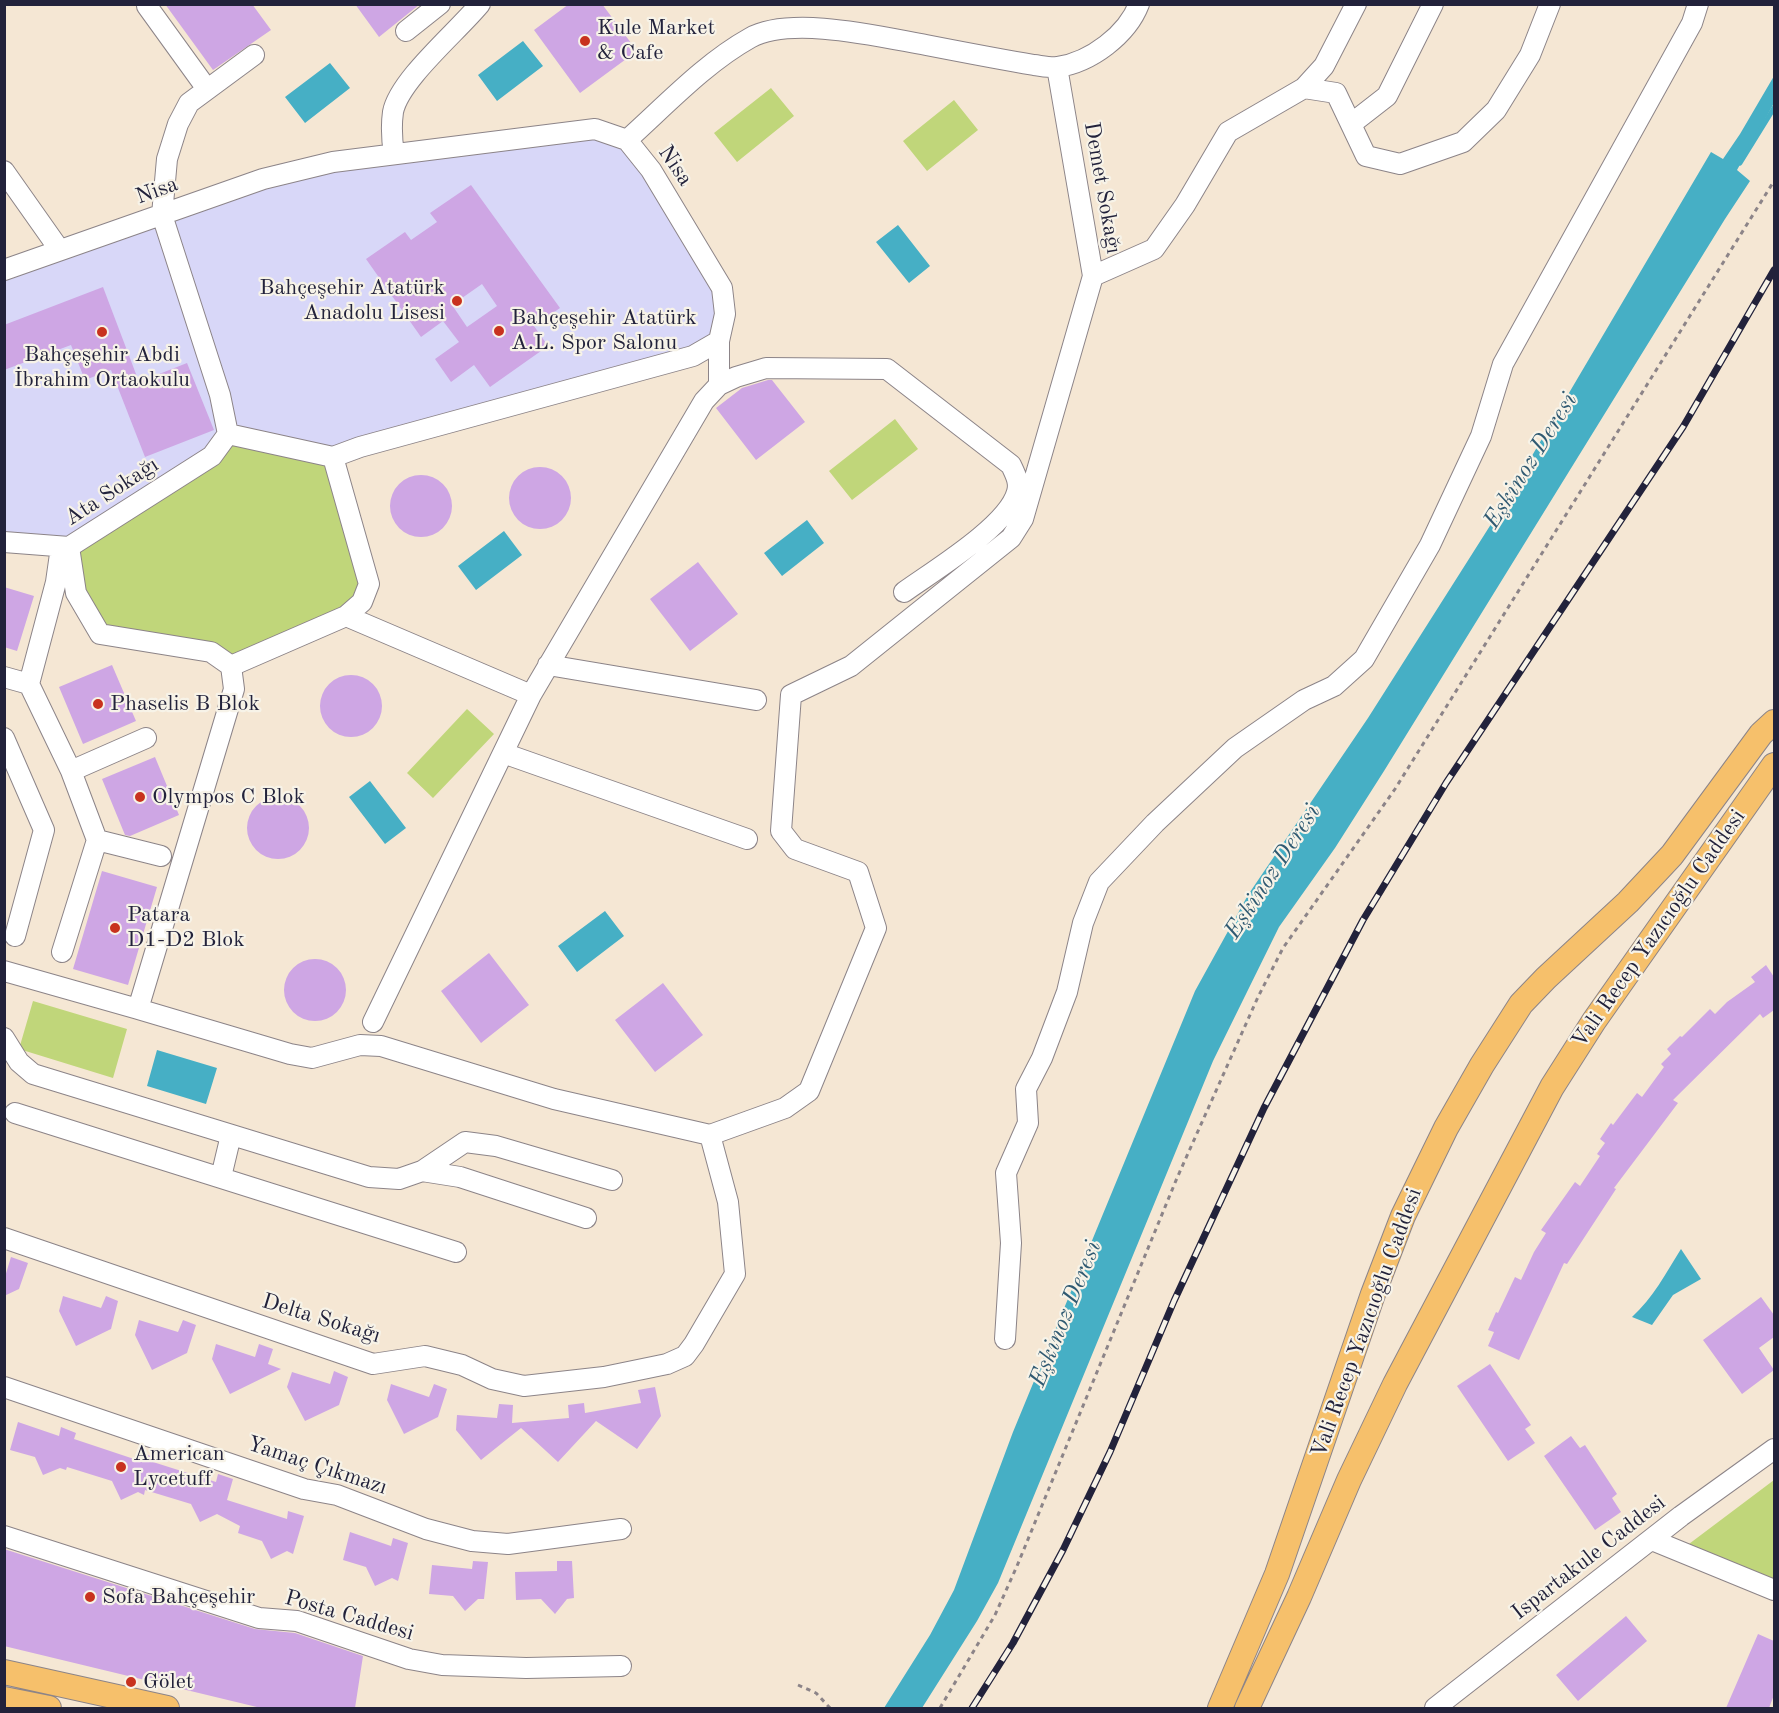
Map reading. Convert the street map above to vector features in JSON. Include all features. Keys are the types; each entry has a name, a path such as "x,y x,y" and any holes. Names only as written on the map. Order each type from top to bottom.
{"main road":[{"name":"Vali Recep Yazıcıoğlu Caddesi","path":"1220,1708 1277,1574 1373,1294 1403,1216 1446,1128 1482,1065 1521,1004 1628,902 1672,855 1761,734 1774,722"},
{"name":"Vali Recep Yazıcıoğlu Caddesi","path":"1247,1708 1276,1648 1349,1480 1395,1384 1552,1087 1594,1021 1774,765"},
{"path":"1263,1708 1273,1671 1276,1648"},
{"path":"7,1673 167,1708"},
{"path":"7,1702 49,1708"}],"street":[{"path":"406,31 440,4"},
{"path":"394,154 393,111 405,85 480,4"},
{"path":"627,140 717,61 752,37 780,29 812,28 860,33 1034,65 1058,67 1081,60 1102,49 1122,31 1135,14 1139,4"},
{"name":"Demet Sokağı","path":"1058,67 1093,276 1154,249 1185,205 1227,132 1304,88 1324,66 1356,4"},
{"path":"1351,124 1387,96 1433,4"},
{"path":"1304,88 1336,93 1366,156 1400,164 1463,142 1496,110 1530,55 1550,4"},
{"path":"1005,1339 1011,1243 1006,1173 1028,1123 1026,1089 1042,1058 1067,992 1083,923 1099,882 1155,823 1235,748 1304,700 1334,686 1364,659 1430,545 1481,436 1503,364 1692,23 1698,4"},
{"path":"147,6 207,89"},
{"path":"254,55 189,103 178,124 167,159 162,215 220,395 228,434 333,457 360,447 693,356 718,341"},
{"name":"Nisa","path":"4,270 58,249 84,243 263,179 333,162 595,129 627,140 651,170 722,288 725,314 718,341 719,386"},
{"path":"4,171 58,249"},
{"path":"4,971 290,1054 312,1058 360,1045 381,1046 554,1099 710,1135 785,1108 809,1091 876,928 858,872 795,849 781,831 791,695 851,666 1011,538 1023,519 1093,276"},
{"path":"373,1022 531,695 704,401 719,386 736,377 766,368 887,369 1011,465 1018,480 1017,492 1008,509 991,528 904,592"},
{"name":"Ata Sokağı","path":"4,542 65,547 213,456 228,434"},
{"path":"231,666 346,616 362,602 369,584 333,457"},
{"path":"65,547 76,593 100,634 211,652 231,666 234,689 138,1009"},
{"path":"62,952 97,840 71,771 29,684 65,547"},
{"path":"346,616 531,695"},
{"path":"548,665 756,700"},
{"path":"4,677 29,684"},
{"path":"4,738 44,830 15,936"},
{"path":"71,771 146,738"},
{"path":"503,753 747,839"},
{"path":"97,840 161,856"},
{"path":"4,1038 19,1062 33,1074 369,1177 399,1179 422,1171 465,1142 474,1142 496,1146 612,1180"},
{"path":"15,1113 456,1252"},
{"path":"221,1177 231,1135"},
{"name":"Delta Sokağı","path":"4,1238 373,1364 425,1356 462,1365 492,1379 524,1386 604,1377 667,1364 685,1356 735,1274 729,1202 710,1135"},
{"path":"422,1171 460,1176 586,1218"},
{"name":"Yamaç Çıkmazı","path":"4,1387 304,1489 337,1495 426,1529 472,1542 508,1544 621,1529"},
{"name":"Ispartakule Caddesi","path":"1435,1708 1681,1516 1774,1449"},
{"name":"Posta Caddesi","path":"4,1536 259,1618 297,1622 409,1659 442,1665 516,1668 621,1666"},
{"path":"1652,1540 1774,1590"},
{"path":"7,1673 7,1702"}],"path":[{"path":"940,1708 995,1616 1178,1178 1258,997 1283,948 1395,789 1774,182"},
{"path":"798,1685 816,1693 831,1708"}],"shaded area":[{"name":"Bahçeşehir Atatürk Anadolu Lisesi","path":"559,133 627,140 722,288 719,341 360,447 69,547 5,542 5,270 263,179"}],"green space":[{"path":"771,88 794,116 737,162 714,133"},
{"path":"954,100 978,130 927,171 903,141"},
{"path":"895,419 918,449 852,500 829,471"},
{"path":"228,434 333,457 341,483 362,602 231,666 100,634 69,548"},
{"path":"467,709 494,734 433,798 407,773"},
{"path":"33,1001 127,1029 113,1078 19,1049"},
{"path":"1774,1480 1774,1599 1673,1556"}],"water":[{"path":"523,41 543,66 497,101 478,75"},
{"path":"330,63 350,88 305,123 285,97"},
{"path":"1774,76 1774,103 1737,170 1750,181 1384,771 1335,848 1279,927 1213,1061 998,1583 922,1708 884,1708 930,1635 954,1590 1013,1432 1195,991 1248,895 1368,718 1500,510 1711,152 1723,159"},
{"path":"898,225 930,266 909,283 876,242"},
{"path":"807,520 824,543 782,576 764,553"},
{"path":"504,531 522,555 476,590 458,566"},
{"path":"370,781 406,828 385,844 349,797"},
{"path":"605,911 624,936 577,972 558,946"},
{"path":"157,1050 217,1068 206,1104 147,1086"},
{"path":"1681,1249 1701,1279 1673,1295 1652,1325 1632,1317 1653,1293"}],"building":[{"path":"165,4 252,4 271,30 213,70"},
{"path":"355,4 420,4 379,37"},
{"name":"Kule Market & Cafe","path":"569,4 602,4 637,51 580,93 534,30"},
{"name":"Bahçeşehir Atatürk Anadolu Lisesi","path":"471,185 560,308 534,326 548,346 490,387 474,365 451,382 435,359 459,342 443,321 421,337 366,259 405,232 411,240 437,222 430,213","holes":["482,284 497,306 467,327 452,305"]},
{"path":"103,287 139,382 187,363 214,430 145,457 111,370 85,380 71,345 4,370 4,325"},
{"path":"772,380 805,422 756,460 716,408 742,388"},
{"path":"534,467 546,467 562,476 569,486 571,498 569,510 562,520 546,529 534,529 523,524 514,515 509,504 509,492 514,481 523,472"},
{"path":"415,475 427,475 443,484 450,494 452,506 450,518 443,528 427,537 415,537 404,532 395,523 390,512 390,500 395,489 404,480"},
{"path":"698,562 738,614 690,651 650,599"},
{"path":"4,587 34,596 17,651 4,647"},
{"name":"Phaselis B Blok","path":"112,665 136,721 83,744 59,687"},
{"path":"345,675 357,675 373,684 380,694 382,706 380,718 373,728 357,737 345,737 334,732 325,723 320,712 320,700 325,689 334,680"},
{"name":"Olympos C Blok","path":"155,757 179,815 130,836 125,835 102,779"},
{"path":"272,797 284,797 300,806 307,816 309,828 307,840 300,850 284,859 272,859 261,854 252,845 247,834 247,822 252,811 261,802"},
{"name":"Patara D1-D2 Blok","path":"102,871 157,887 128,985 73,969"},
{"path":"489,953 529,1005 481,1043 441,991"},
{"path":"309,959 321,959 337,968 344,978 346,990 344,1002 337,1012 321,1021 309,1021 298,1016 289,1007 284,996 284,984 289,973 298,964"},
{"path":"1766,965 1774,977 1774,1010 1763,1018 1760,1014 1673,1100 1678,1103 1614,1188 1616,1189 1567,1264 1564,1263 1519,1360 1488,1346 1494,1332 1488,1330 1515,1277 1521,1280 1546,1233 1541,1230 1575,1182 1580,1186 1600,1156 1597,1154 1605,1143 1600,1139 1611,1123 1613,1125 1637,1093 1642,1097 1664,1067 1661,1064 1671,1054 1667,1049 1710,1009 1715,1014 1727,1002 1755,982 1751,977"},
{"path":"663,983 703,1035 655,1072 615,1020"},
{"path":"11,1257 28,1263 19,1289 4,1296 4,1280"},
{"path":"63,1296 101,1308 106,1296 118,1301 111,1329 76,1346 59,1311"},
{"path":"1761,1297 1774,1315 1774,1337 1759,1348 1774,1370 1742,1394 1703,1340"},
{"path":"139,1320 178,1332 183,1320 196,1325 187,1353 152,1370 135,1335"},
{"path":"216,1344 255,1357 259,1344 273,1349 268,1364 281,1369 230,1394 212,1359"},
{"path":"1490,1364 1531,1425 1525,1429 1535,1443 1508,1461 1457,1386"},
{"path":"334,1371 348,1377 339,1405 305,1421 287,1387 292,1372 330,1384"},
{"path":"391,1384 429,1397 434,1384 447,1389 438,1417 404,1434 387,1400"},
{"path":"655,1387 661,1416 637,1449 596,1421 558,1462 521,1428 481,1460 456,1430 457,1415 497,1418 499,1404 513,1405 512,1423 569,1418 568,1405 584,1403 585,1413 641,1403 638,1390"},
{"path":"18,1422 59,1436 61,1427 76,1433 74,1439 137,1460 139,1452 154,1457 153,1462 216,1482 218,1474 233,1479 227,1500 287,1519 288,1511 304,1516 293,1554 287,1551 271,1559 262,1541 238,1533 240,1526 217,1514 200,1522 191,1504 145,1490 144,1495 138,1492 121,1500 112,1481 67,1467 66,1470 60,1468 43,1475 35,1457 10,1450"},
{"path":"1571,1436 1580,1448 1585,1445 1617,1494 1612,1498 1621,1512 1595,1530 1544,1456"},
{"path":"350,1532 391,1546 393,1538 408,1543 398,1581 392,1578 375,1586 366,1567 343,1560"},
{"name":"Sofa Bahçeşehir","path":"4,1549 255,1629 295,1633 363,1656 355,1708 261,1708 4,1646"},
{"path":"473,1561 488,1562 484,1599 478,1599 465,1611 453,1596 429,1594 432,1565 472,1569"},
{"path":"557,1561 572,1561 574,1598 567,1599 555,1614 541,1599 516,1600 515,1572 557,1571"},
{"path":"1626,1616 1647,1641 1578,1701 1556,1675"},
{"path":"1758,1634 1774,1641 1774,1695 1769,1708 1726,1708"}],"waterway":[{"name":"Eşkinoz Deresi","path":"1740,163 1774,108"}],"railway":[{"path":"972,1708 1013,1643 1063,1550 1110,1452 1174,1301 1264,1108 1363,920 1446,783 1683,427 1774,270"}],"place":[{"name":"Kule Market & Cafe","path":"585,41"},
{"name":"Bahçeşehir Atatürk Anadolu Lisesi","path":"457,301"},
{"name":"Bahçeşehir Atatürk A.L. Spor Salonu","path":"499,331"},
{"name":"Bahçeşehir Abdi İbrahim Ortaokulu","path":"102,332"},
{"name":"Phaselis B Blok","path":"98,704"},
{"name":"Olympos C Blok","path":"140,797"},
{"name":"Patara D1-D2 Blok","path":"115,928"},
{"name":"American Lycetuff","path":"121,1467"},
{"name":"Sofa Bahçeşehir","path":"90,1597"},
{"name":"Gölet","path":"131,1682"}]}
